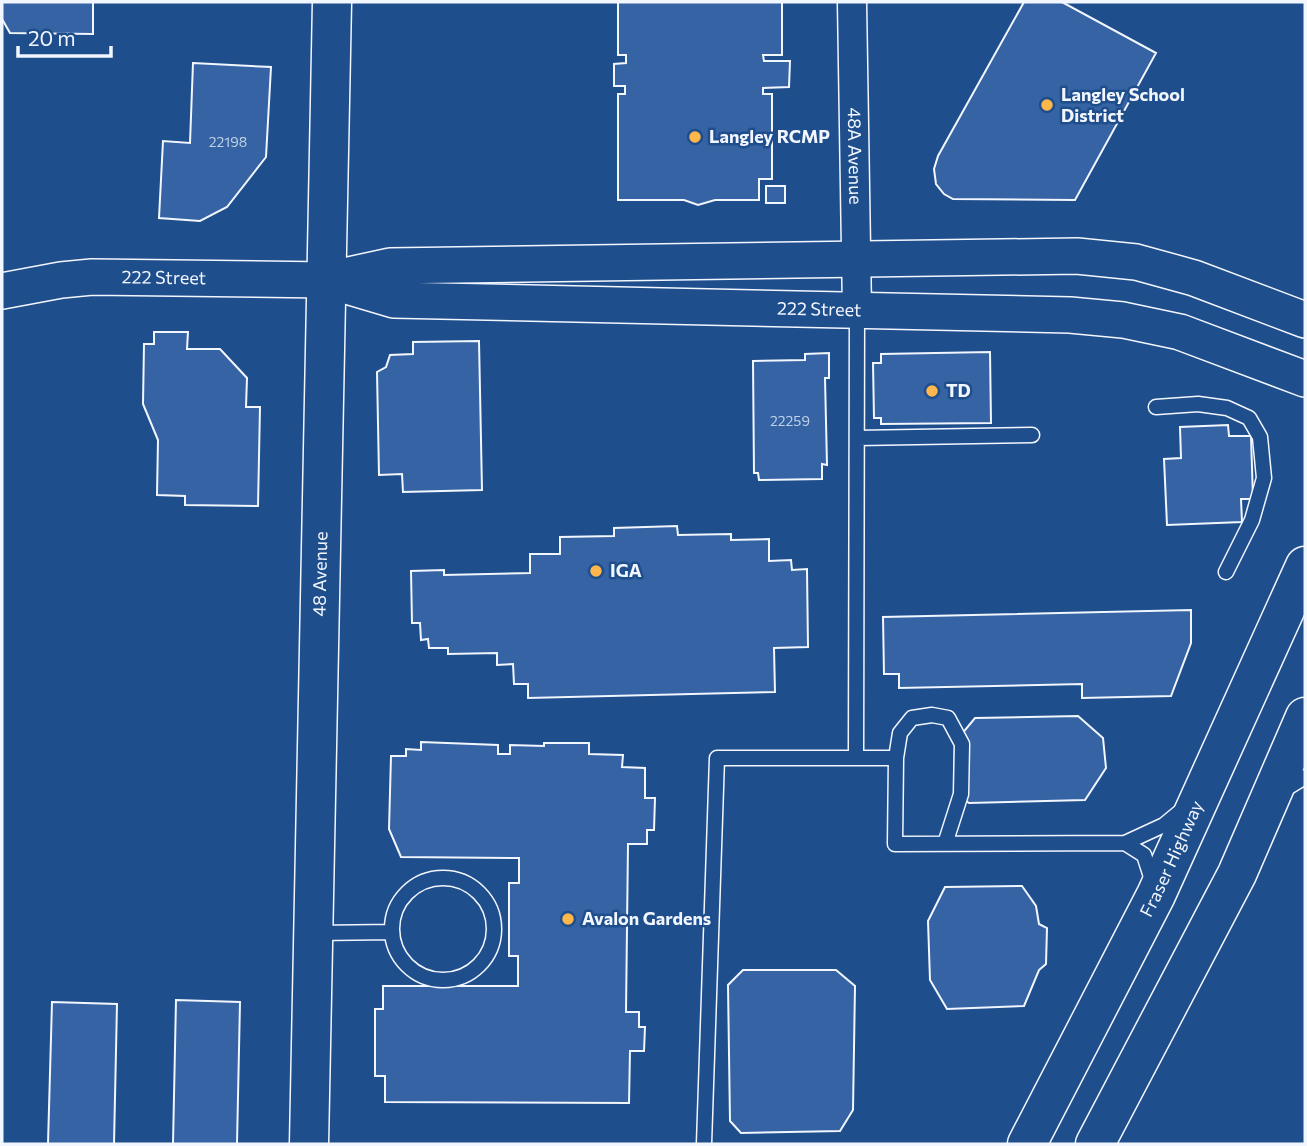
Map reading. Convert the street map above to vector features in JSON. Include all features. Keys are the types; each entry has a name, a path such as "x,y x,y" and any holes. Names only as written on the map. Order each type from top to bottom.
{"main road":[{"name":"48 Avenue","path":"309,1144 332,2"},
{"name":"Fraser Highway","path":"1027,1144 1156,895 1305,566"},
{"path":"1095,1144 1237,874 1305,717"}],"street":[{"name":"48A Avenue","path":"852,2 857,311"},
{"name":"222 Street","path":"2,291 92,277 326,280 390,266 1077,256 1136,262 1194,278 1305,320"},
{"name":"222 Street","path":"326,280 394,300 1070,315 1123,320 1180,332 1305,379"}],"lane":[{"path":"856,758 857,311"},
{"path":"1156,407 1198,404 1227,408 1249,418 1260,437 1264,478 1252,520 1226,572"},
{"path":"857,438 1032,435"},
{"path":"944,844 961,794 962,744 948,718 932,715 912,718 900,733 896,758 895,844 944,844 1125,843 1164,825 1201,794"},
{"path":"704,1144 717,758 896,758"},
{"path":"1269,799 1305,777"},
{"path":"1125,843 1144,855 1156,895"},
{"path":"441,877 457,879 472,886 484,898 493,914 495,931 491,948 482,964 468,975 451,980 433,980 417,974 403,962 395,948 392,932 394,916 406,895 425,881 441,877"},
{"path":"313,933 392,932"}],"building":[{"path":"2,2 93,2 93,34 10,33 2,19"},
{"name":"Langley RCMP","path":"618,2 782,2 782,55 763,55 764,61 790,61 789,87 763,88 763,94 772,94 772,179 759,179 759,200 715,200 698,205 684,200 618,200 618,94 625,94 625,86 614,86 614,64 626,63 626,55 618,55"},
{"name":"Langley School District","path":"1024,2 1062,2 1156,53 1075,200 953,199 944,194 936,184 934,169 938,156"},
{"path":"193,63 271,67 266,157 227,207 200,221 159,218 163,141 190,143"},
{"path":"766,186 785,186 785,203 766,203"},
{"path":"154,332 188,332 187,349 220,349 247,378 246,407 260,407 258,506 185,505 185,496 157,495 158,440 143,404 144,344 154,344"},
{"path":"479,341 482,490 403,492 402,474 379,475 377,372 386,367 390,355 413,354 413,342"},
{"name":"TD","path":"990,352 991,423 881,424 881,418 874,418 873,363 881,363 881,354"},
{"path":"829,353 829,378 825,378 827,465 822,464 822,479 759,480 758,473 754,473 753,361 805,360 805,354"},
{"path":"1228,425 1229,436 1251,436 1253,499 1241,499 1242,522 1167,525 1164,459 1181,458 1180,427"},
{"path":"677,526 678,535 731,534 731,540 769,539 769,561 791,560 792,570 807,569 808,647 774,648 775,692 528,698 528,684 514,684 513,664 497,665 497,653 448,654 448,648 429,648 428,639 421,640 420,623 412,623 411,571 444,570 444,575 530,573 530,554 560,554 560,537 614,536 614,528"},
{"path":"1191,610 1191,643 1171,696 1082,698 1082,684 899,688 899,674 884,674 883,617"},
{"path":"1078,716 1103,738 1106,768 1085,800 969,803 954,792 955,742 975,718"},
{"name":"Avalon Gardens","path":"421,742 498,745 498,754 510,754 510,745 589,743 589,754 623,755 622,767 645,768 645,798 655,798 654,830 647,830 647,844 628,844 626,1012 639,1012 639,1027 645,1027 644,1051 630,1051 629,1103 385,1102 385,1076 375,1076 375,1009 383,1009 383,986 518,986 518,956 509,956 509,883 519,883 519,858 401,857 389,829 391,756 406,756 406,749 421,750"},
{"path":"1022,886 1036,906 1039,924 1047,928 1046,964 1039,970 1024,1006 947,1009 930,980 928,921 945,887"},
{"path":"743,970 836,970 855,986 853,1110 840,1131 741,1133 730,1121 728,985"},
{"path":"176,1000 240,1002 237,1144 173,1144"},
{"path":"52,1002 117,1004 114,1144 48,1144"}],"place":[{"name":"Langley School District","path":"1047,105"},
{"name":"Langley RCMP","path":"695,137"},
{"name":"TD","path":"932,391"},
{"name":"IGA","path":"596,571"},
{"name":"Avalon Gardens","path":"568,919"}]}
